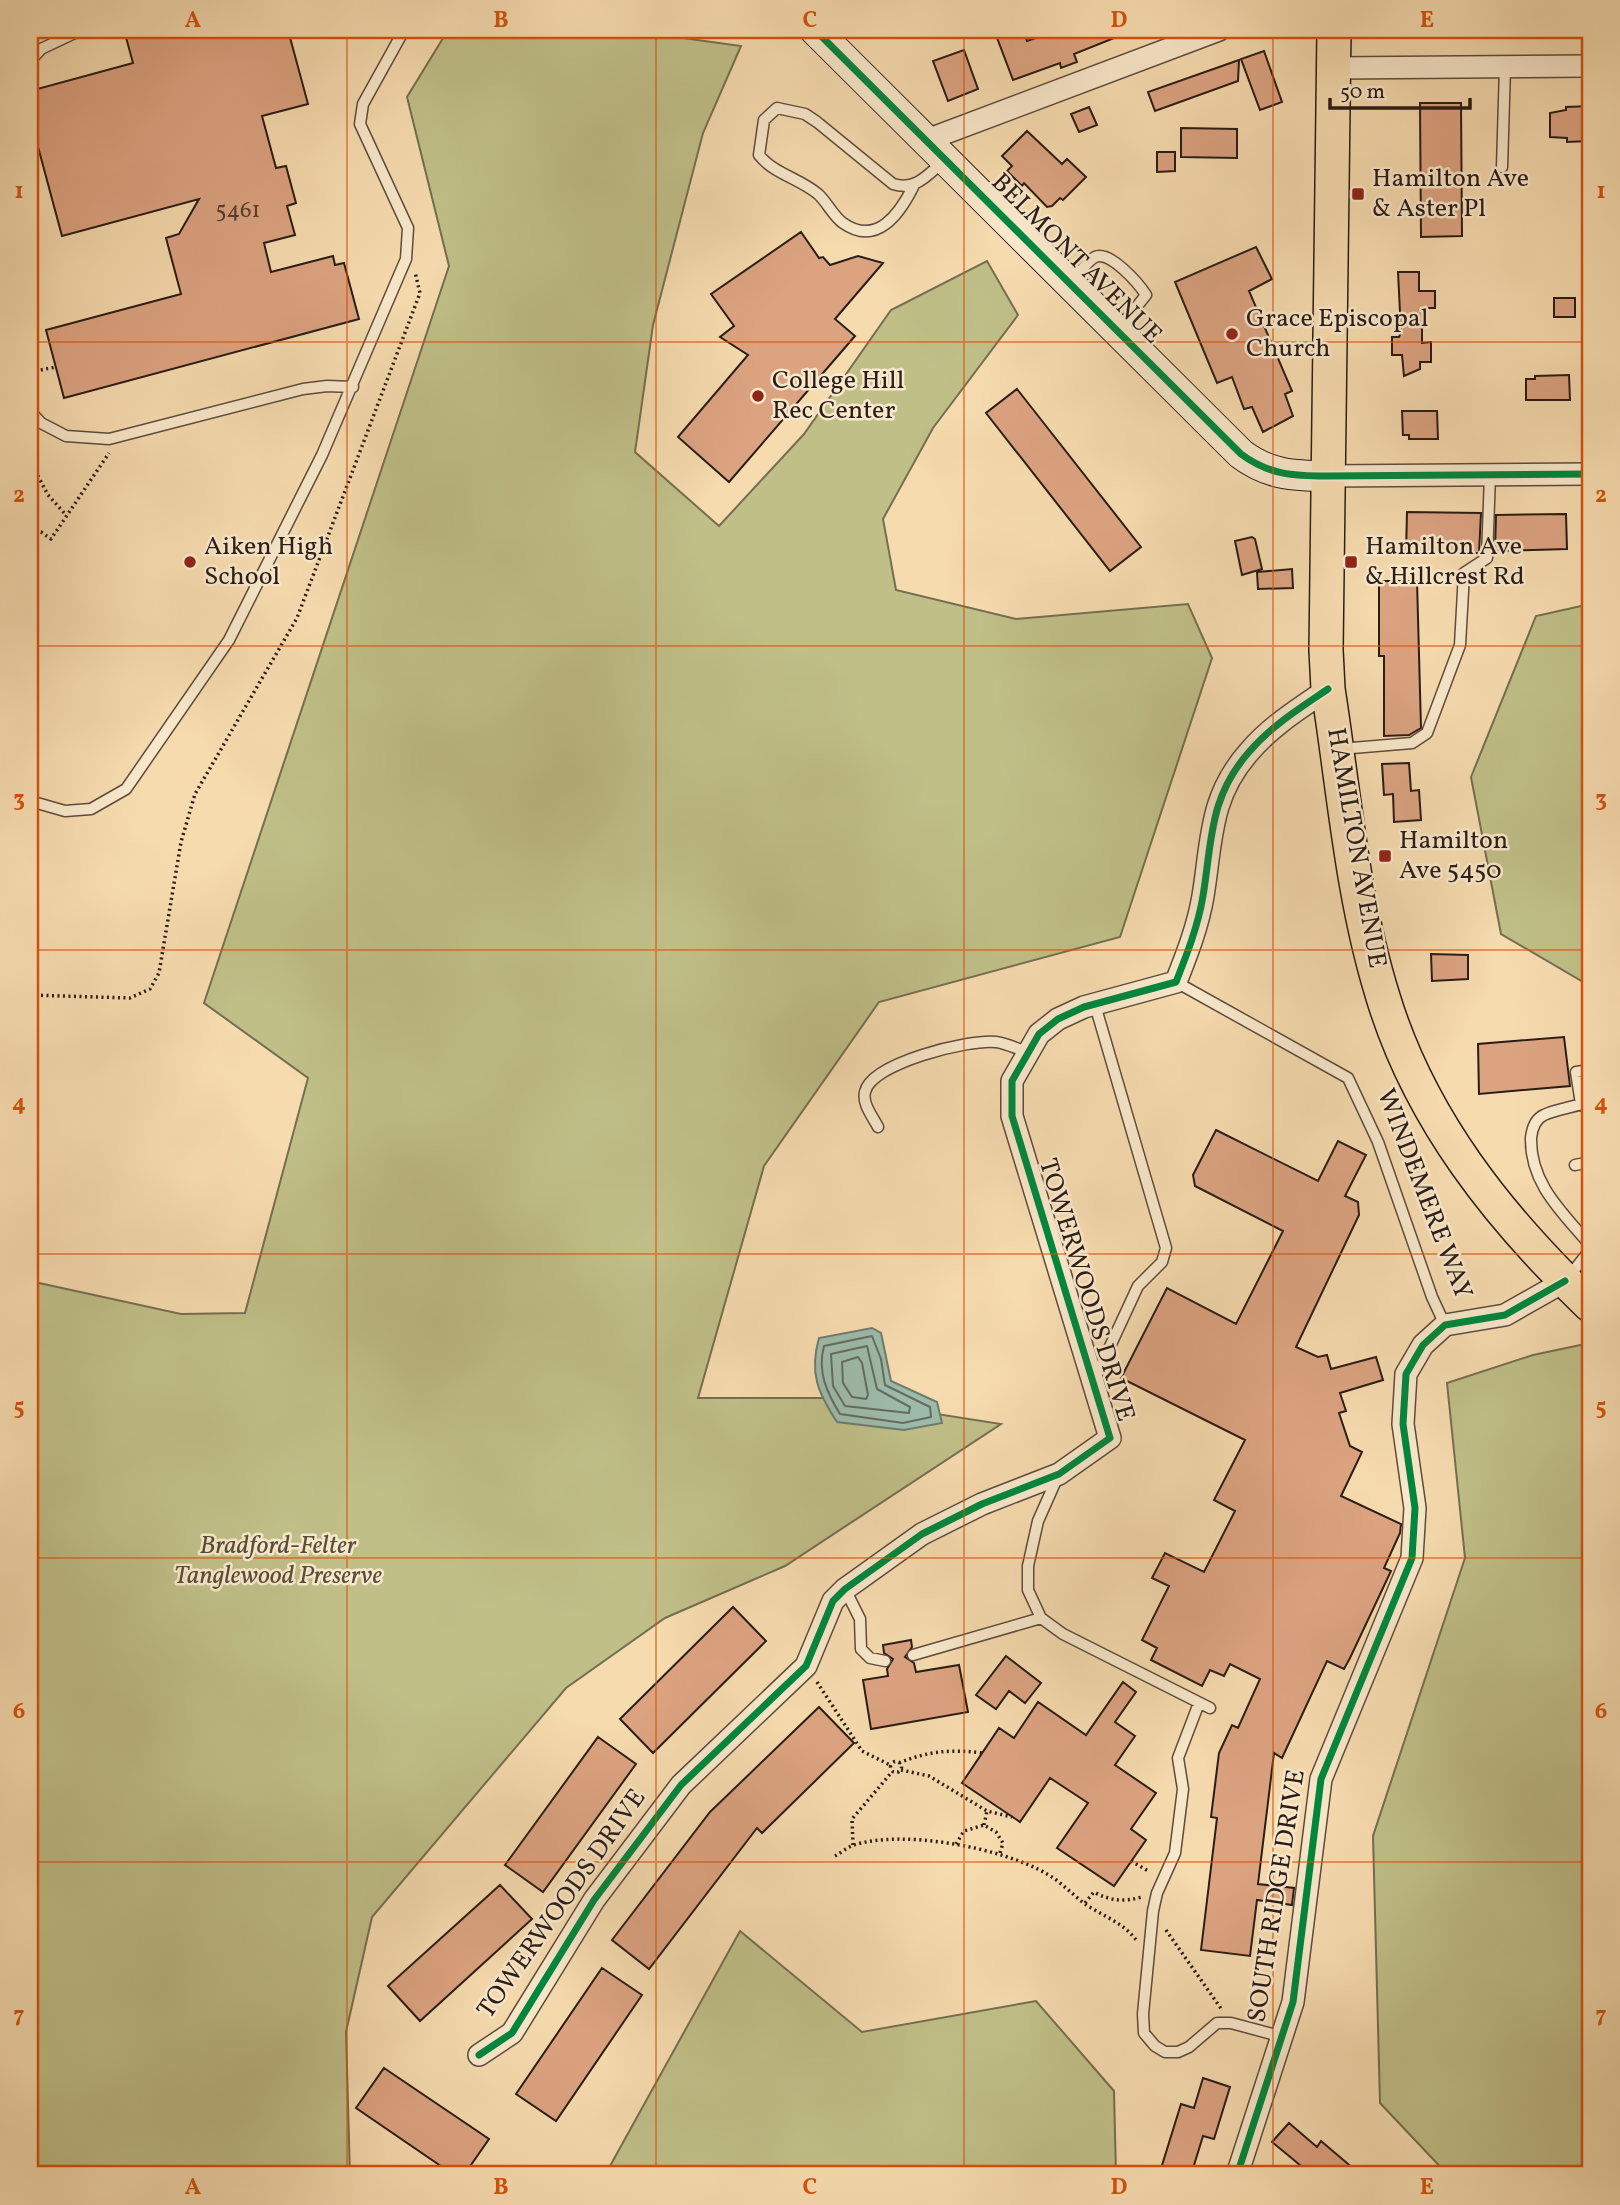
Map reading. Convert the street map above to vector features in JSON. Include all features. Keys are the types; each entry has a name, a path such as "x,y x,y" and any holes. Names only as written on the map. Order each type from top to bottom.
{"main road":[{"name":"HAMILTON AVENUE","path":"1334,30 1327,476 1328,689 1366,929 1383,997 1430,1109 1455,1150 1505,1217 1590,1306"}],"street":[{"name":"BELMONT AVENUE","path":"815,30 1250,461 1266,471 1287,475 1327,476"},
{"path":"936,149 1219,30"},
{"path":"1335,68 1590,66"},
{"path":"1327,476 1590,474"},
{"path":"1176,982 1197,925 1212,818 1226,785 1248,752 1286,718 1328,689"},
{"name":"TOWERWOODS DRIVE","path":"479,2055 512,2033 594,1900 681,1785 806,1666 833,1601 845,1589 922,1534 982,1504 1059,1474 1110,1438 1012,1116 1012,1081 1039,1034 1058,1019 1095,1005 1176,982"},
{"name":"WINDEMERE WAY","path":"1445,1325 1505,1315 1565,1282"},
{"name":"SOUTH RIDGE DRIVE","path":"1242,2172 1283,2037 1300,1961 1321,1779 1412,1558 1415,1508 1404,1424 1406,1374 1423,1345 1445,1325"}],"lane":[{"path":"30,61 41,48 82,30"},
{"path":"30,801 65,811 91,809 127,789 229,640 353,387 406,258 408,228 360,124 363,104 404,30"},
{"path":"1502,167 1505,67"},
{"path":"914,187 893,184 805,114 777,108 770,111 764,120 759,155 769,167 817,193 841,222 854,229 876,230 888,225 902,209 936,149"},
{"path":"1070,283 1096,257 1103,256 1115,261 1146,295 1118,331"},
{"path":"30,411 41,423 66,436 109,439 303,389 353,387"},
{"path":"1338,749 1412,743 1427,733 1460,645 1464,572 1487,558 1490,475"},
{"name":"WINDEMERE WAY","path":"1176,982 1348,1078 1378,1142 1432,1297 1445,1325"},
{"path":"1093,1384 1138,1286 1162,1262 1166,1248 1095,1005"},
{"path":"878,1127 864,1101 865,1090 874,1079 918,1056 966,1042 998,1042 1027,1052"},
{"path":"1565,1282 1590,1248 1539,1181 1531,1149 1536,1121 1544,1115 1585,1107 1576,1072 1590,1070"},
{"path":"1575,1165 1590,1161"},
{"path":"1059,1474 1038,1521 1028,1566 1028,1590 1041,1618 1063,1634 1210,1708"},
{"path":"845,1589 860,1619 861,1649 870,1658 885,1661"},
{"path":"913,1655 1041,1618"},
{"path":"1199,1703 1178,1758 1183,1790 1175,1853 1157,1893 1153,1911 1143,2014 1144,2033 1154,2046 1165,2052 1178,2052 1217,2023 1283,2037"}],"path":[{"path":"30,995 130,998 150,989 159,973 181,842 195,794 297,618 420,293 419,276 406,258"},
{"path":"30,372 56,367"},
{"path":"30,533 41,532 51,539 110,452"},
{"path":"30,461 48,495 66,515"},
{"path":"806,1666 862,1751 890,1765 918,1755 951,1749 982,1753"},
{"path":"899,1763 901,1770"},
{"path":"890,1765 892,1772"},
{"path":"853,1845 852,1819 892,1772 901,1770 929,1776 987,1811 1012,1817"},
{"path":"984,1825 987,1811"},
{"path":"956,1844 964,1831 984,1825 996,1832 1003,1843 1000,1853"},
{"path":"835,1856 853,1845 916,1841 956,1844 1000,1853 1048,1874 1085,1903 1130,1931 1148,1959"},
{"path":"1131,1861 1163,1880"},
{"path":"1085,1903 1094,1892 1107,1899 1128,1900 1157,1893"},
{"path":"1153,1911 1231,2024"}],"green space":[{"name":"Bradford-Felter Tanglewood Preserve","path":"448,30 625,30 741,46 703,133 653,325 635,452 719,526 804,434 891,310 987,261 1018,315 933,428 883,519 896,590 1016,619 1188,604 1212,658 1120,937 879,1002 764,1166 698,1398 835,1398 1001,1424 785,1566 665,1618 566,1688 372,1917 346,2032 350,2175 30,2175 30,1281 181,1314 245,1313 308,1078 204,1003 449,266 407,97"},
{"path":"1590,604 1590,986 1501,934 1471,777 1536,616"},
{"path":"1590,1343 1590,2175 1448,2175 1380,2103 1373,1836 1465,1558 1447,1383 1533,1355"},
{"path":"740,1931 862,2032 1036,2001 1114,2091 1116,2175 605,2175"}],"water":[{"path":"872,1328 881,1333 891,1381 937,1402 942,1423 904,1430 837,1422 817,1382 815,1362 819,1338"}],"building":[{"path":"124,30 288,30 308,104 262,116 276,168 286,166 296,203 287,206 295,235 264,243 271,272 333,256 335,265 344,263 359,319 64,398 46,330 181,294 166,238 179,234 199,199 62,236 30,117 30,91 133,63"},
{"path":"1010,30 1023,30 1027,41 1059,30 1129,32 1074,54 1077,62 1061,68 1060,63 1013,80 996,35"},
{"path":"964,50 978,89 948,101 933,61"},
{"path":"1264,51 1282,102 1260,110 1241,59"},
{"path":"1239,60 1238,81 1155,111 1148,92"},
{"path":"1420,103 1461,103 1462,236 1421,237"},
{"path":"1590,106 1590,141 1567,142 1567,138 1550,137 1550,113 1566,110 1566,107"},
{"path":"1089,107 1097,125 1079,132 1071,114"},
{"path":"1181,128 1237,129 1237,158 1181,157"},
{"path":"1027,131 1062,164 1067,159 1086,177 1063,200 1060,198 1052,206 1047,207 1024,183 1022,186 1007,171 1012,166 1002,156"},
{"path":"1157,152 1175,152 1175,171 1157,172"},
{"name":"College Hill Rec Center","path":"801,232 819,258 823,257 830,265 858,256 883,263 835,319 855,336 729,482 678,437 748,355 720,337 734,326 711,294"},
{"name":"Grace Episcopal Church","path":"1256,247 1272,279 1249,291 1292,391 1285,394 1293,416 1263,432 1252,407 1244,409 1232,377 1217,383 1175,282"},
{"path":"1398,272 1419,272 1419,291 1435,291 1435,308 1422,308 1422,343 1431,342 1431,362 1420,362 1420,369 1404,376 1402,355 1392,355 1392,337 1399,337 1401,332"},
{"path":"1554,298 1575,298 1575,317 1554,317"},
{"path":"1569,375 1570,400 1526,400 1526,379 1535,379 1535,376"},
{"path":"1017,389 1141,547 1110,571 986,413"},
{"path":"1402,411 1437,411 1438,439 1409,439 1409,435 1403,435"},
{"path":"1407,512 1481,513 1479,553 1406,553"},
{"path":"1566,514 1567,549 1495,551 1496,515"},
{"path":"1252,537 1255,539 1262,569 1242,575 1235,541"},
{"path":"1292,569 1293,588 1258,589 1257,572"},
{"path":"1379,581 1417,581 1421,728 1409,735 1384,736 1384,656 1379,656"},
{"path":"1409,763 1411,791 1419,790 1421,820 1394,822 1393,794 1384,795 1382,764"},
{"path":"1431,954 1468,955 1468,979 1432,981"},
{"path":"1564,1037 1570,1086 1479,1094 1478,1044"},
{"path":"1216,1130 1318,1181 1338,1141 1366,1155 1345,1196 1358,1202 1359,1215 1296,1347 1318,1357 1327,1355 1331,1369 1376,1357 1383,1380 1340,1393 1346,1411 1339,1413 1350,1446 1362,1452 1341,1496 1401,1524 1400,1533 1384,1568 1391,1571 1344,1669 1327,1661 1282,1758 1274,1753 1258,1884 1294,1888 1292,1905 1257,1900 1250,1956 1201,1950 1217,1818 1211,1817 1219,1753 1232,1725 1238,1728 1260,1679 1230,1664 1224,1676 1210,1670 1202,1686 1151,1660 1157,1648 1142,1640 1169,1586 1152,1578 1165,1553 1204,1572 1235,1511 1214,1500 1245,1440 1121,1378 1167,1288 1236,1324 1283,1231 1195,1186 1193,1175"},
{"path":"733,1607 766,1641 653,1753 620,1719"},
{"path":"911,1640 912,1647 905,1657 914,1663 916,1672 959,1665 968,1712 871,1729 863,1680 888,1676 887,1669 893,1659 884,1653 883,1645"},
{"path":"1006,1656 1041,1683 1025,1703 1009,1691 996,1709 976,1695"},
{"path":"1123,1682 1136,1692 1115,1722 1135,1736 1115,1765 1156,1793 1131,1829 1146,1840 1114,1886 1057,1848 1088,1803 1050,1778 1020,1822 962,1783 999,1728 1014,1738 1038,1702 1086,1735"},
{"path":"819,1707 854,1743 762,1833 757,1828 649,1969 612,1940 710,1812"},
{"path":"598,1737 636,1764 543,1892 505,1865"},
{"path":"500,1885 532,1919 420,2021 388,1986"},
{"path":"602,1968 642,1995 556,2121 516,2094"},
{"path":"384,2068 489,2139 464,2175 454,2175 356,2108"},
{"path":"1203,2078 1230,2087 1214,2139 1203,2136 1191,2175 1159,2175 1181,2104 1194,2108"},
{"path":"1289,2123 1317,2147 1321,2141 1361,2175 1312,2175 1272,2142"}],"cycle path":[{"path":"815,30 1251,461 1282,473 1304,476 1590,474"},
{"path":"479,2055 512,2033 594,1900 681,1785 806,1666 833,1601 845,1589 922,1534 982,1504 1059,1474 1110,1438 1012,1116 1012,1081 1039,1034 1058,1019 1084,1007 1176,982 1198,918 1214,820 1226,786 1249,752 1267,734 1328,689"},
{"path":"1237,2175 1293,2002 1321,1779 1412,1558 1415,1508 1403,1424 1406,1374 1423,1345 1445,1325 1505,1315 1565,1281"}],"place":[{"name":"Hamilton Ave & Aster Pl","path":"1358,194"},
{"name":"Grace Episcopal Church","path":"1232,334"},
{"name":"College Hill Rec Center","path":"758,396"},
{"name":"Aiken High School","path":"190,562"},
{"name":"Hamilton Ave & Hillcrest Rd","path":"1351,562"},
{"name":"Hamilton Ave 5450","path":"1385,856"}]}
